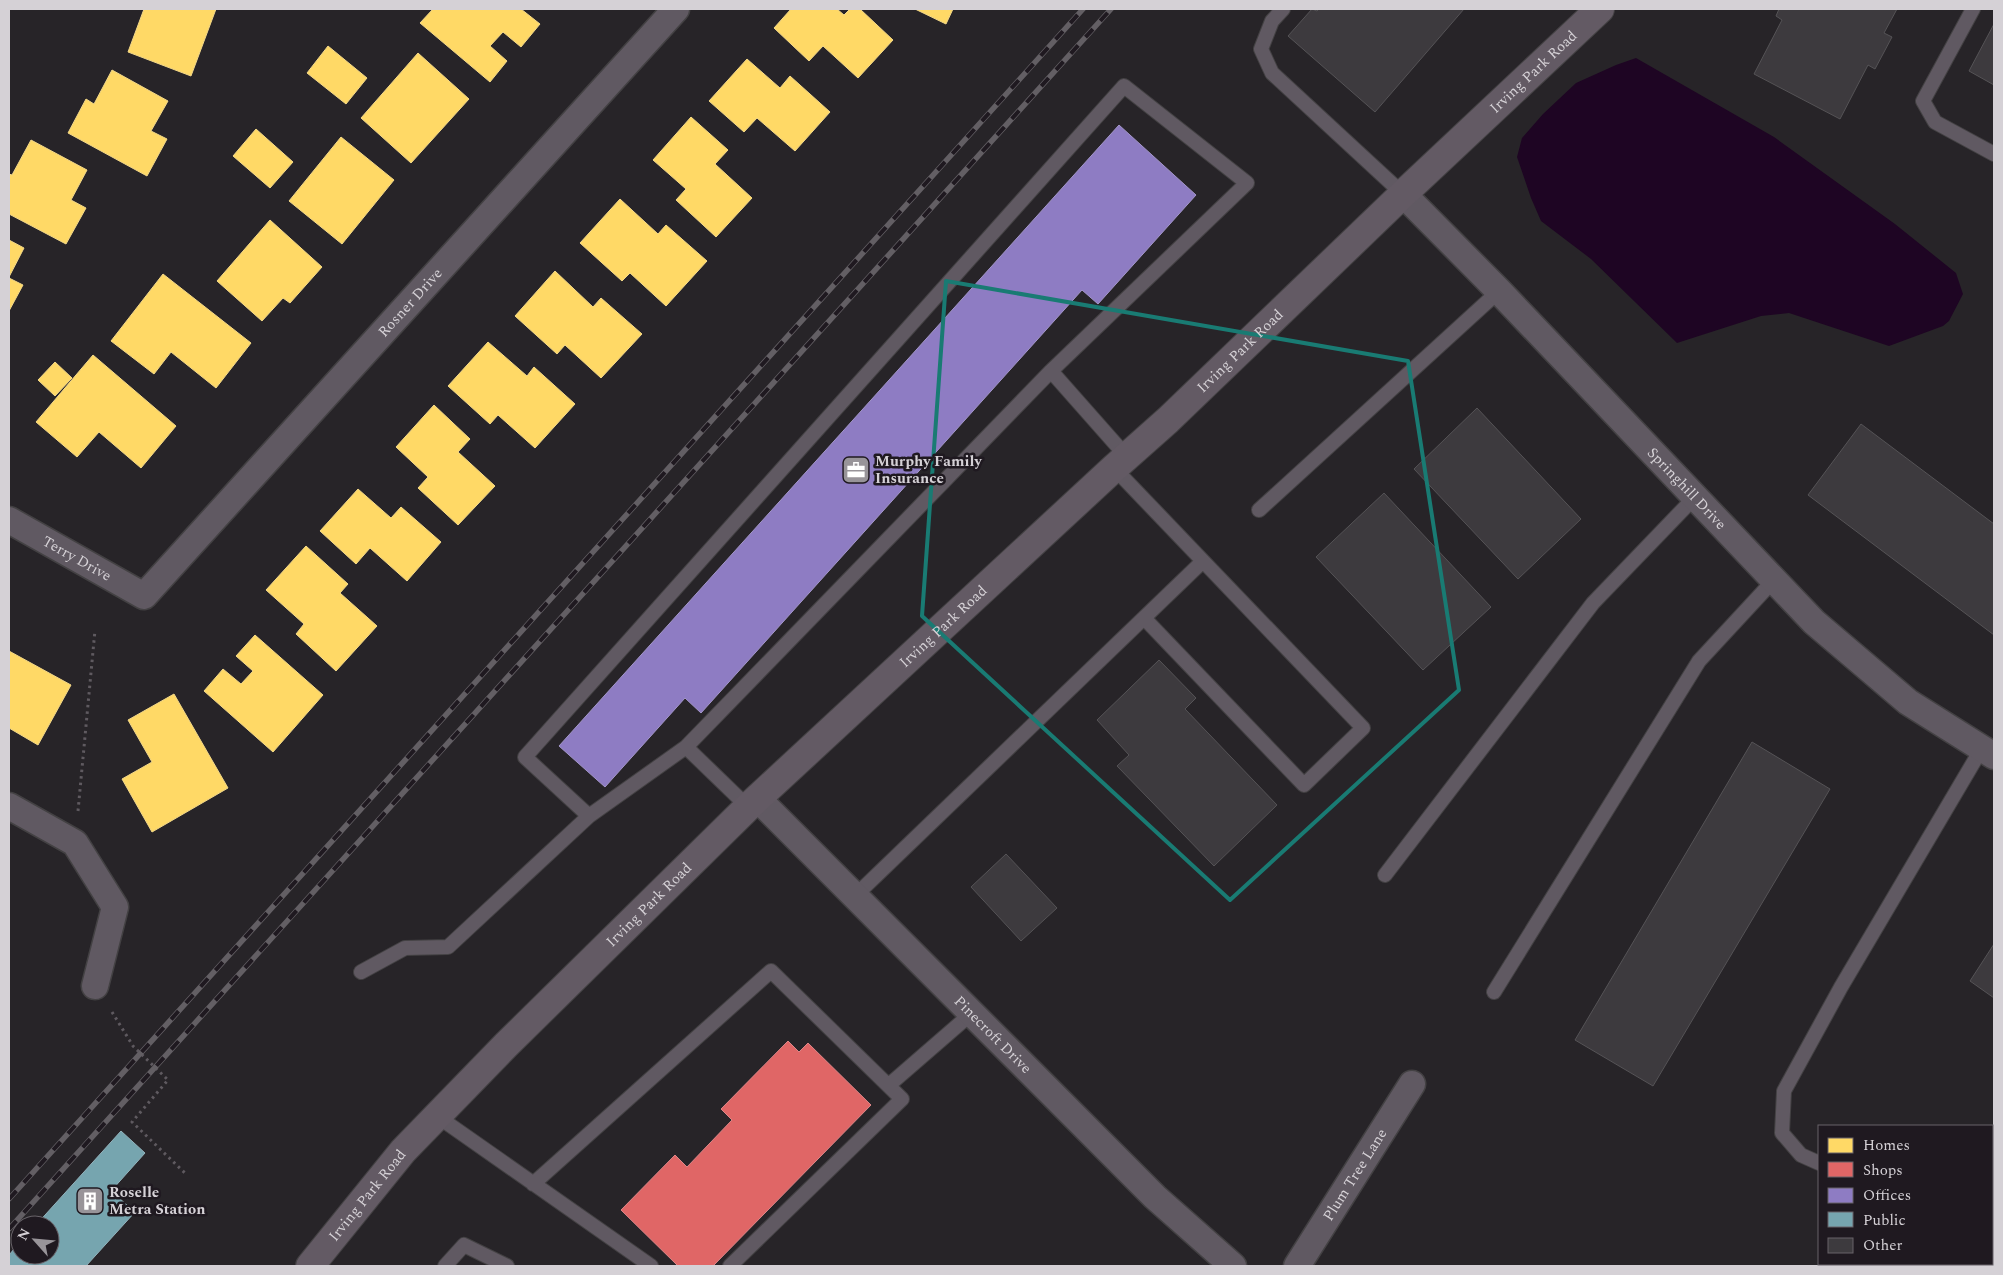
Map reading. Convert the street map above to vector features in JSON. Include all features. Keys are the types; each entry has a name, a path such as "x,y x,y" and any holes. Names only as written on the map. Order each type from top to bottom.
{"main road":[{"name":"Irving Park Road","path":"310,1266 403,1151 506,1045 753,803 1120,462 1168,420 1402,194 1600,9"}],"street":[{"name":"Rosner Drive","path":"144,596 676,9"},
{"name":"Springhill Drive","path":"1402,194 1499,291 1814,622 1908,702 1988,752"},
{"name":"Terry Drive","path":"9,520 144,596"},
{"name":"Pinecroft Drive","path":"753,803 854,896 1155,1197 1233,1266"},
{"path":"9,806 76,843 115,907 95,986"},
{"name":"Plum Tree Lane","path":"1297,1266 1412,1084"}],"lane":[{"path":"1283,9 1272,21 1261,49 1272,74 1402,194"},
{"path":"1973,9 1923,101 1935,122 1994,154"},
{"path":"361,972 405,948 448,947 589,816 686,748 1051,371 1247,183 1124,86 525,757 589,816"},
{"path":"1259,510 1499,291"},
{"path":"1051,371 1120,462 1203,561 1363,728 1304,785 1144,618"},
{"path":"1385,875 1593,603 1695,497"},
{"path":"854,896 1203,561"},
{"path":"1494,992 1699,660 1774,580"},
{"path":"686,748 753,803"},
{"path":"1818,1163 1801,1155 1782,1133 1784,1091 1841,987 1988,752"},
{"path":"533,1184 771,971 902,1099 730,1266"},
{"path":"889,1085 972,1013"},
{"path":"437,1116 651,1266"},
{"path":"445,1266 464,1244 507,1266"}],"path":[{"path":"76,843 95,630"},
{"path":"95,986 133,1046 168,1080 132,1122 187,1175"}],"highlighted area":[{"path":"946,281 1408,361 1459,690 1230,900 922,616"}],"shaded area":[{"path":"1636,58 1774,137 1895,224 1956,273 1963,294 1949,321 1943,326 1889,346 1789,313 1761,316 1677,343 1591,259 1541,221 1517,157 1522,138 1543,114 1576,83"}],"building: Homes":[{"path":"144,9 216,9 191,76 128,52"},
{"path":"433,9 521,9 540,24 521,47 503,32 490,46 507,61 490,82 420,23"},
{"path":"791,9 837,9 844,15 850,9 860,9 893,40 858,78 823,46 809,61 774,28"},
{"path":"915,9 953,9 946,24"},
{"path":"328,46 367,78 346,104 307,73"},
{"path":"418,53 469,99 411,163 361,118"},
{"path":"747,59 780,88 790,76 830,112 795,151 757,118 744,132 709,101"},
{"path":"112,70 168,101 151,131 167,139 147,176 68,133 86,99 94,104"},
{"path":"691,117 728,150 715,164 752,198 716,237 676,200 686,189 653,160"},
{"path":"256,129 293,162 270,188 233,156"},
{"path":"341,137 394,180 342,244 289,201"},
{"path":"31,140 87,170 71,200 86,208 66,244 9,214 9,174 12,175"},
{"path":"620,199 658,234 666,225 707,261 666,306 630,273 622,281 580,243"},
{"path":"270,220 322,267 290,303 283,298 262,321 217,281"},
{"path":"9,240 24,248 9,277"},
{"path":"555,271 593,307 601,298 642,334 601,378 565,345 557,354 515,316"},
{"path":"163,274 251,343 216,388 171,352 154,374 111,341"},
{"path":"9,278 23,285 9,311"},
{"path":"488,342 527,376 534,367 575,404 535,448 498,415 490,424 448,386"},
{"path":"93,355 176,426 141,468 99,432 77,457 36,422"},
{"path":"55,362 72,378 55,396 38,380"},
{"path":"434,405 470,439 458,452 495,486 458,525 418,488 428,477 396,447"},
{"path":"358,489 391,518 401,507 441,542 407,581 370,548 356,564 320,531"},
{"path":"306,546 348,584 340,593 377,626 336,671 296,634 304,624 266,590"},
{"path":"255,635 323,695 273,752 204,691 223,669 241,684 253,671 236,656"},
{"path":"9,651 71,685 38,745 9,728"},
{"path":"174,694 228,788 152,832 122,779 152,762 128,720"}],"building: Shops":[{"path":"788,1041 799,1052 808,1043 871,1105 713,1266 678,1266 621,1210 675,1155 687,1167 732,1120 721,1109"}],"building: Offices":[{"path":"1119,125 1196,195 1098,304 1082,290 701,713 685,698 605,787 559,746"}],"building: Public":[{"name":"Roselle Metra Station","path":"121,1131 145,1153 111,1191 135,1212 86,1266 9,1266 10,1254 10,1265 60,1265 60,1215 45,1215"}],"building: Other":[{"path":"1312,9 1317,11 1319,9 1464,9 1375,112 1288,36"},
{"path":"1779,9 1897,9 1884,33 1892,37 1875,69 1868,65 1840,119 1754,74 1782,20 1776,16"},
{"path":"1994,24 1994,85 1969,71"},
{"path":"1477,408 1581,519 1518,579 1414,469"},
{"path":"1861,424 1994,524 1994,635 1808,495"},
{"path":"1384,493 1491,607 1423,670 1316,557"},
{"path":"1159,660 1196,698 1185,709 1277,805 1214,866 1117,766 1129,755 1097,720"},
{"path":"1752,742 1830,789 1653,1086 1575,1040"},
{"path":"1006,854 1057,908 1021,941 971,887"},
{"path":"1994,944 1994,998 1970,981"}],"railway":[{"path":"9,1199 1083,9"},
{"path":"9,1229 1111,9"}],"place":[{"name":"Murphy Family Insurance","path":"856,470"},
{"name":"Roselle Metra Station","path":"90,1201"}]}
